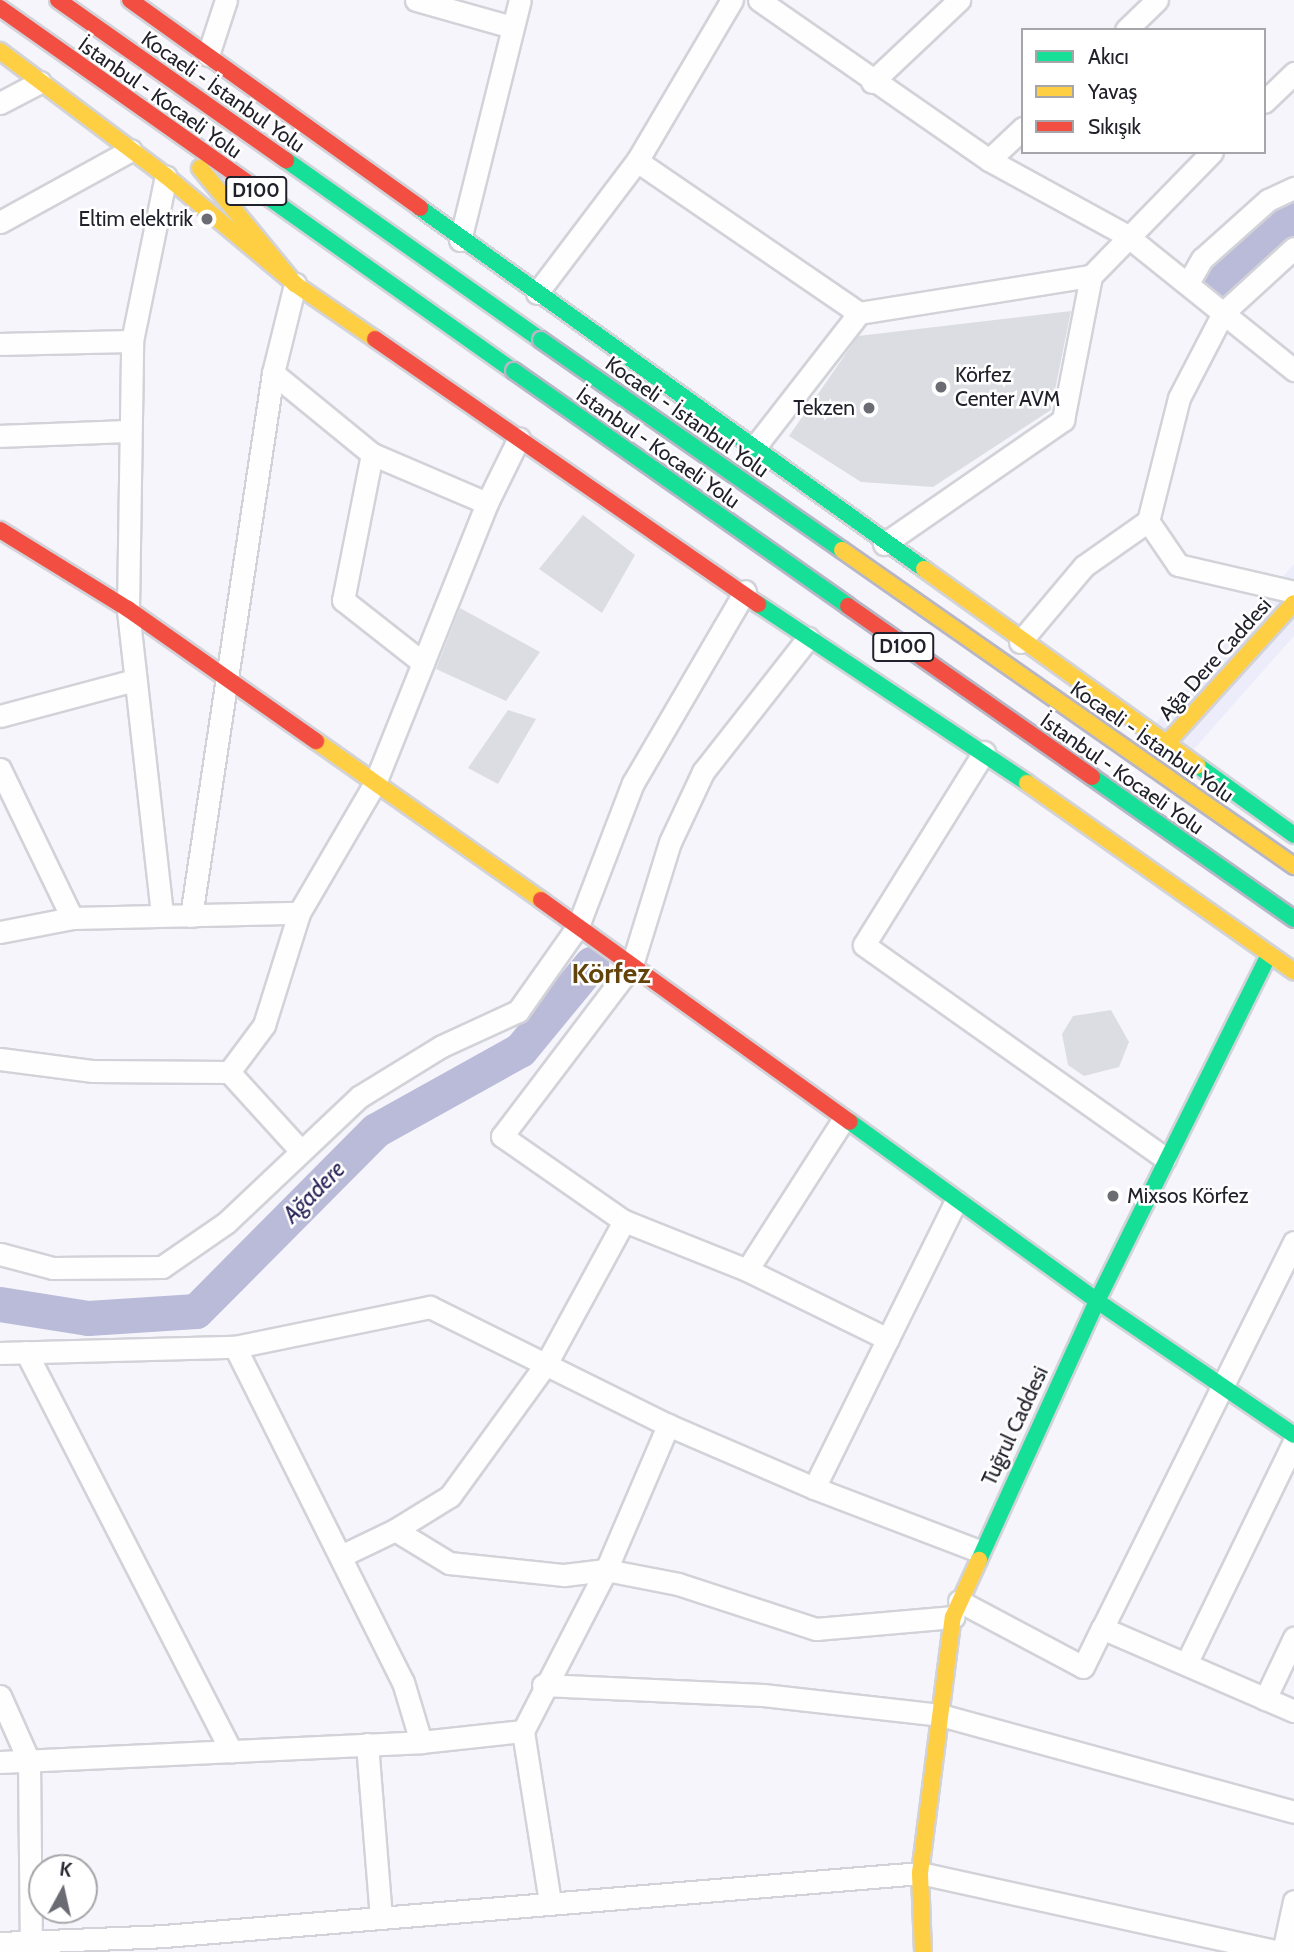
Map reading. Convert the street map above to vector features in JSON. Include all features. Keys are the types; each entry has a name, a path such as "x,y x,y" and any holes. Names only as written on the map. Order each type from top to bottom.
{"main road":[{"name":"Kocaeli - İstanbul Yolu","path":"58,0 1294,866"},
{"path":"83,0 156,71"},
{"path":"130,0 1020,642 1294,835"},
{"name":"İstanbul - Kocaeli Yolu","path":"0,10 1294,919"},
{"path":"0,51 166,176 295,284 745,590 808,638 965,723 984,752 1280,939 1294,971"},
{"path":"169,131 295,284"},
{"path":"0,530 128,609 578,926 956,1202 1294,1435"},
{"name":"Ağa Dere Caddesi","path":"1166,744 1294,603"},
{"path":"965,723 1020,642"},
{"name":"Tuğrul Caddesi","path":"923,1952 920,1874 956,1609 979,1551 1165,1158 1294,910"},
{"path":"1280,939 1294,971"}],"street":[{"path":"208,55 226,0"},
{"path":"416,0 512,27"},
{"path":"460,240 520,0"},
{"path":"537,293 637,161 732,0"},
{"path":"760,0 872,82 989,160 1126,235 1188,282 1294,370"},
{"path":"872,82 959,0"},
{"path":"1128,28 1157,0"},
{"path":"0,103 40,82"},
{"path":"1266,101 1292,82"},
{"path":"989,160 1021,130"},
{"path":"0,222 131,150"},
{"path":"884,544 1063,420 1091,276 1126,235 1210,154"},
{"path":"637,161 859,313"},
{"path":"163,914 134,680 128,609 132,341 166,176"},
{"path":"1188,282 1202,259 1258,208 1294,188"},
{"path":"1020,642 1084,566 1148,521 1179,398 1223,313 1294,248"},
{"path":"754,448 859,313 1091,276"},
{"path":"191,916 224,677 273,373 295,284"},
{"path":"0,344 132,341"},
{"path":"273,373 372,454 487,503"},
{"path":"0,436 131,431"},
{"path":"229,1072 264,1025 299,913 375,783 487,503 519,438"},
{"path":"372,454 342,600 423,663"},
{"path":"1148,521 1178,565 1294,592"},
{"path":"0,1254 53,1268 162,1267 227,1222 359,1097 442,1046 518,1011 578,926 633,783 745,590"},
{"path":"808,638 703,772 670,842 632,965 502,1136 624,1221 747,1270 888,1339"},
{"path":"0,716 134,680"},
{"path":"984,752 864,945 1165,1158"},
{"path":"0,769 72,918"},
{"path":"0,932 72,918 299,913"},
{"path":"0,1059 93,1071 229,1072 301,1151"},
{"path":"747,1270 843,1120"},
{"path":"814,1488 956,1202"},
{"path":"341,1556 395,1530 450,1496 546,1364 624,1221"},
{"path":"395,1530 449,1563 564,1575 606,1570 678,1584 816,1629 956,1609 1083,1667 1294,1242"},
{"path":"0,1353 235,1347 430,1307 668,1425 814,1488 979,1551"},
{"path":"235,1347 403,1682 421,1742"},
{"path":"26,1352 231,1751"},
{"path":"550,1902 523,1731 543,1685 606,1570 668,1425"},
{"path":"1186,1664 1294,1442"},
{"path":"1102,1628 1294,1711"},
{"path":"1265,1699 1294,1638"},
{"path":"543,1685 763,1695 940,1715 1294,1812"},
{"path":"0,1696 29,1761 31,1942"},
{"path":"0,1762 421,1742 523,1731"},
{"path":"367,1744 381,1917"},
{"path":"0,1943 165,1944 381,1917 920,1874 1281,1952 1294,1901"}],"shaded area":[{"path":"1294,564 1294,636 1186,758 1149,731"}],"building":[{"name":"Körfez Center AVM","path":"1071,311 1051,410 933,487 861,482 789,436 858,336"},
{"path":"583,515 635,555 602,613 539,569"},
{"path":"460,608 540,652 506,701 436,669"},
{"path":"508,710 536,719 498,784 468,768"},
{"path":"1111,1010 1129,1042 1119,1067 1084,1076 1068,1065 1062,1034 1073,1016"}],"waterway":[{"name":"Ağadere","path":"1214,283 1294,213"},
{"name":"Ağadere","path":"0,1304 88,1318 196,1311 376,1130 520,1050 591,964"}],"traffic: fast":[{"path":"286,160 541,340"},
{"path":"265,195 514,371"},
{"path":"420,208 924,569"},
{"path":"541,340 842,550"},
{"path":"514,371 848,606"},
{"path":"758,604 1027,783"},
{"path":"1198,766 1294,835"},
{"path":"1092,777 1294,919"},
{"path":"979,1560 1097,1301 1269,954"},
{"path":"850,1122 1097,1301 1294,1435"}],"traffic: slow":[{"path":"0,51 166,176 295,284 375,339"},
{"path":"200,168 295,284"},
{"path":"842,550 1294,866"},
{"path":"924,569 1198,766"},
{"path":"1166,744 1294,603"},
{"path":"316,741 541,900"},
{"path":"1027,783 1294,971"},
{"path":"923,1952 920,1873 953,1617 979,1560"}],"traffic: jam":[{"path":"58,0 286,160"},
{"path":"130,0 420,208"},
{"path":"0,8 265,195"},
{"path":"375,339 758,604"},
{"path":"0,530 128,609 316,741"},
{"path":"848,606 1092,777"},
{"path":"541,900 850,1122"}],"place":[{"name":"Eltim elektrik","path":"207,219"},
{"name":"Körfez Center AVM","path":"941,387"},
{"name":"Tekzen","path":"869,408"},
{"name":"Mixsos Körfez","path":"1113,1196"}],"district":[{"name":"Körfez","path":"611,973"}]}
